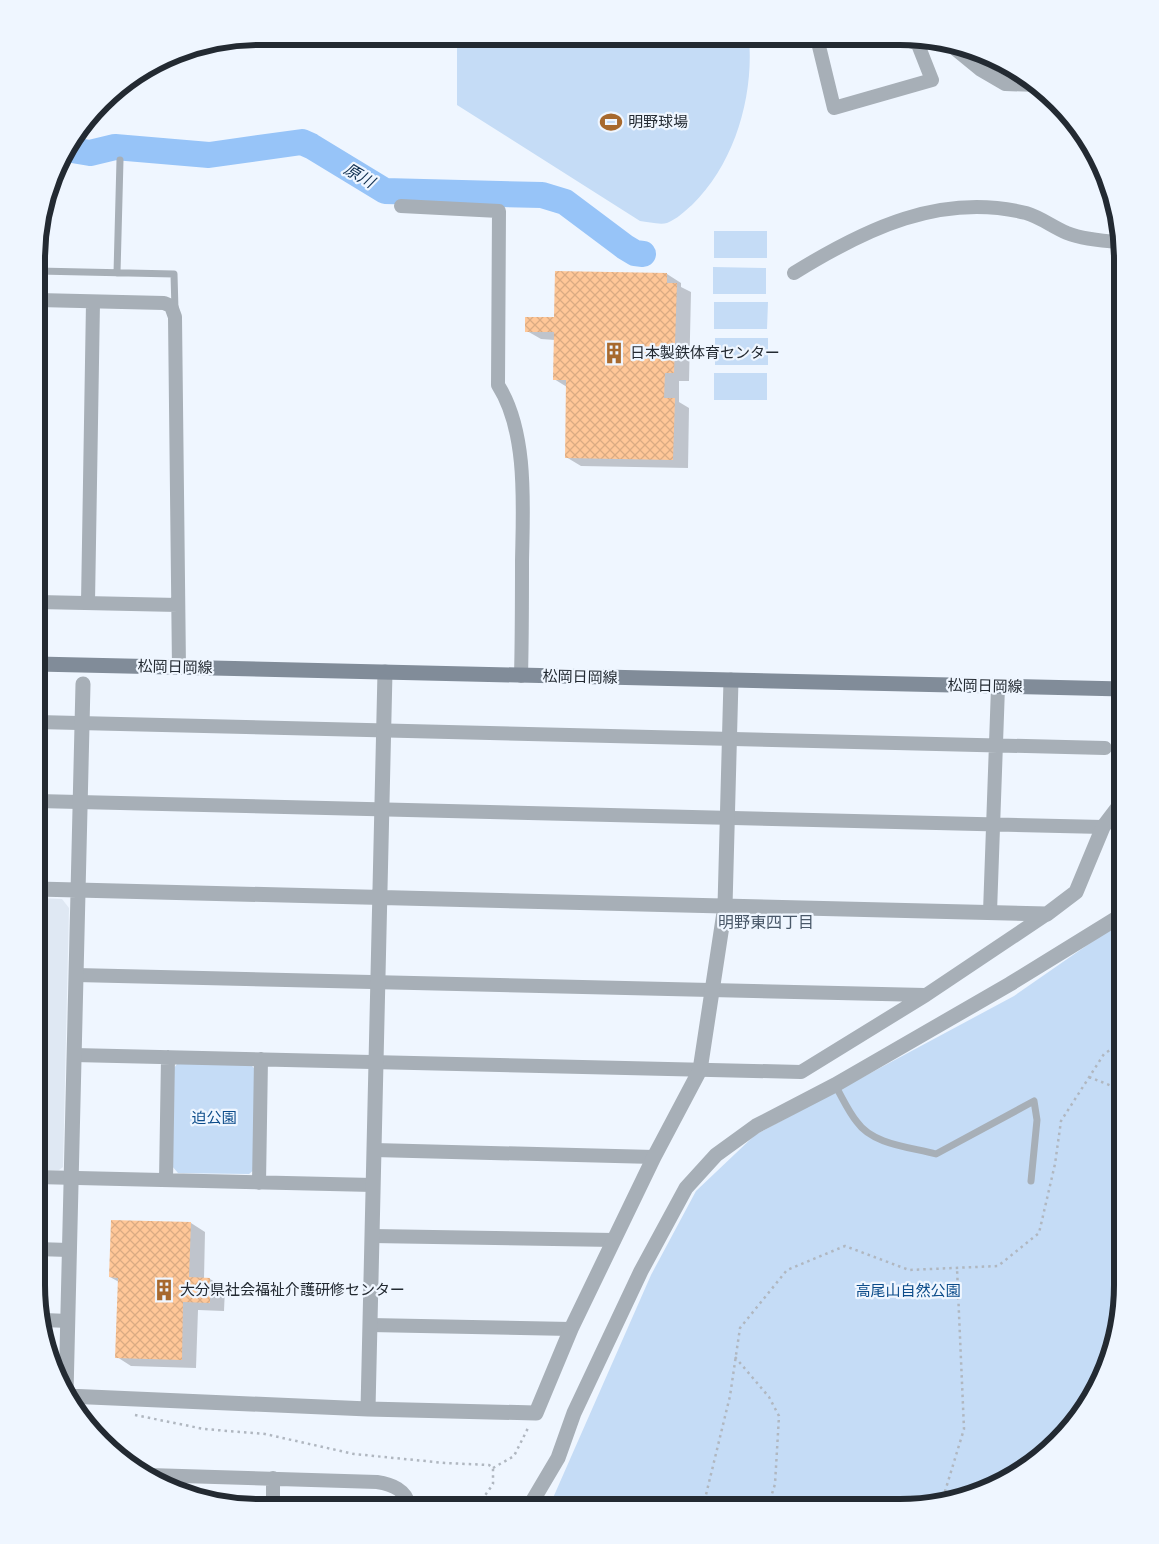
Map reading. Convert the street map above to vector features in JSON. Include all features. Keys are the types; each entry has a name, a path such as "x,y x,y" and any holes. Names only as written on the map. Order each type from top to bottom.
{"main road":[{"name":"松岡日岡線","path":"45,664 1114,689"}],"street":[{"path":"819,45 834,108 932,80 918,46"},
{"path":"961,53 981,70 1005,84 1024,85"},
{"path":"400,206 499,211 498,385 507,400 516,434 522,481 521,676"},
{"path":"794,273 831,250 867,233 902,218 940,208 993,207 1028,213 1069,234 1113,241"},
{"path":"45,300 164,303 172,306 175,317 179,668"},
{"path":"88,603 93,302"},
{"path":"45,602 178,605"},
{"path":"368,1409 384,672"},
{"path":"76,1395 368,1409 536,1413 571,1329 654,1156 700,1070 714,990 725,906 732,680"},
{"path":"67,1380 84,684"},
{"path":"990,912 998,687"},
{"path":"45,722 1105,748"},
{"path":"45,801 1103,827"},
{"path":"74,1055 801,1072 926,996 1047,914 1076,892 1103,827 1114,813"},
{"path":"45,888 1047,914"},
{"path":"534,1499 558,1458 574,1413 637,1280 686,1188 716,1156 756,1126 835,1085 1010,984 1114,920"},
{"path":"76,975 926,996"},
{"path":"166,1180 168,1057"},
{"path":"259,1183 261,1060"},
{"path":"374,1150 654,1156"},
{"path":"45,1177 373,1186"},
{"path":"372,1236 614,1240"},
{"path":"45,1249 70,1250"},
{"path":"48,1320 68,1321"},
{"path":"370,1325 571,1329"},
{"path":"161,1475 386,1483 400,1490 407,1499"},
{"path":"273,1478 273,1499"}],"lane":[{"path":"117,273 120,160"},
{"path":"45,271 174,274 175,317"},
{"path":"835,1085 857,1123 866,1131 879,1139 936,1154 1034,1101 1038,1120 1031,1181"}],"path":[{"path":"705,1499 730,1396 740,1328 787,1270 845,1246 909,1270 998,1266 1039,1233 1055,1164 1061,1121 1104,1054 1114,1047"},
{"path":"1089,1077 1114,1087"},
{"path":"944,1495 964,1429 957,1268"},
{"path":"735,1357 769,1397 779,1416 775,1484 770,1499"},
{"path":"129,1414 204,1429 265,1434 354,1454 488,1466 492,1468 514,1456 536,1413"},
{"path":"482,1499 492,1484 492,1468"}],"shaded area":[{"path":"45,898 62,899 69,908 63,1167 59,1170 45,1170"}],"green space":[{"name":"明野球場","path":"457,45 749,45 748,83 744,105 739,128 730,149 720,169 707,188 692,205 677,217 664,224 640,221 457,105"},
{"path":"714,231 767,231 767,258 714,258"},
{"path":"713,267 766,268 766,294 713,294"},
{"path":"714,302 768,302 767,329 714,329"},
{"path":"715,338 768,338 768,365 715,365"},
{"path":"714,373 767,373 767,400 714,400"},
{"name":"高尾山自然公園","path":"1114,927 1114,1299 1107,1341 1098,1367 1078,1404 1061,1426 1030,1455 995,1477 969,1488 942,1495 914,1499 553,1499 651,1275 696,1191 755,1135 1014,996"},
{"name":"迫公園","path":"178,1063 250,1064 256,1070 255,1169 249,1174 178,1173 172,1166 173,1069"}],"building":[{"name":"日本製鉄体育センター","path":"555,271 667,273 667,283 677,283 674,373 665,373 664,398 675,398 673,460 565,458 566,380 553,380 554,332 525,332 525,317 554,317"},
{"name":"大分県社会福祉介護研修センター","path":"111,1220 191,1222 189,1277 210,1278 210,1303 183,1302 182,1360 115,1358 118,1278 109,1277"}],"waterway":[{"name":"原川","path":"75,150 90,153 115,147 209,155 302,142 385,191 542,195 565,202 625,247 635,253 643,254"}],"place":[{"name":"明野球場","path":"611,122"},
{"name":"日本製鉄体育センター","path":"614,353"},
{"name":"大分県社会福祉介護研修センター","path":"164,1290"}],"district":[{"name":"明野東四丁目","path":"766,923"}]}
